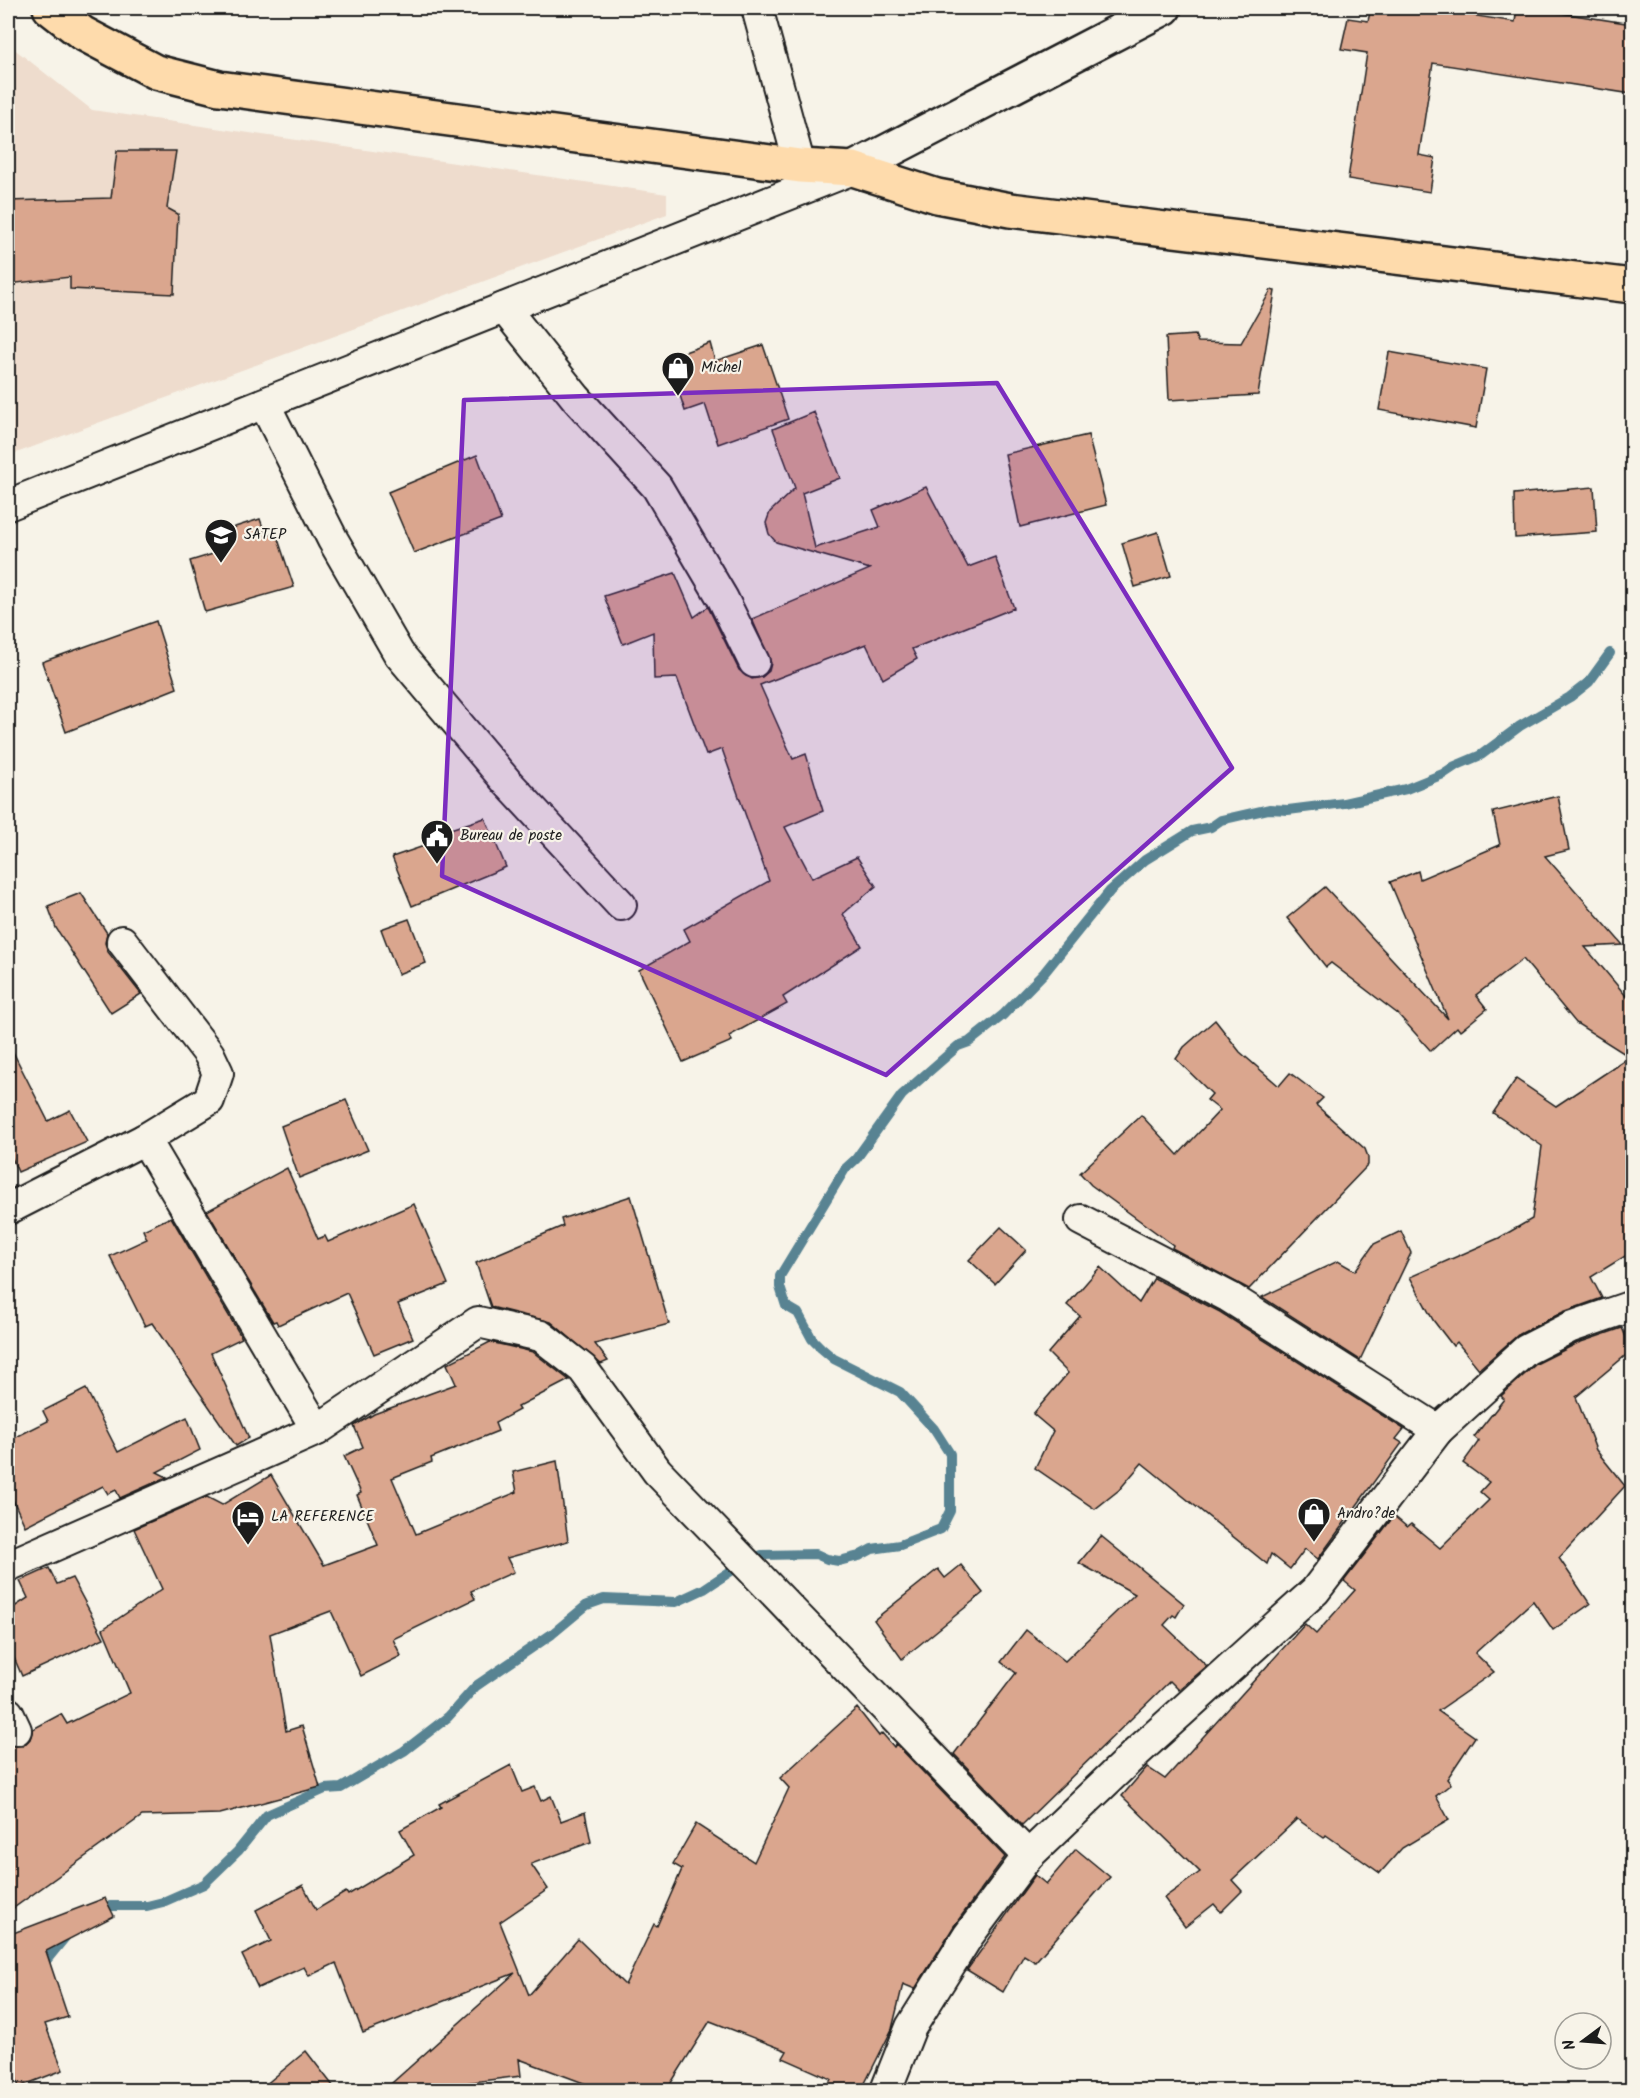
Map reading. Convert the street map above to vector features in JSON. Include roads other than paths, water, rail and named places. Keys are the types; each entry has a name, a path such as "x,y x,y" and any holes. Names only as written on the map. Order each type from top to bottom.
{"main road":[{"path":"50,8 82,33 156,72 219,88 800,166 853,169 937,196 1010,210 1632,286"}],"street":[{"path":"757,8 800,166"},
{"path":"8,505 265,405 853,169 1164,8"},
{"path":"504,308 576,398 657,487 723,599 754,662"},
{"path":"265,405 333,540 399,654 507,782 621,904"},
{"path":"8,1209 145,1139 209,1100 218,1073 209,1054 122,941"},
{"path":"145,1139 317,1430"},
{"path":"1081,1220 1228,1297 1438,1430"},
{"path":"886,2091 911,2027 968,1936 1028,1856 1137,1752 1315,1592 1438,1430 1526,1350 1571,1327 1632,1306"},
{"path":"8,1566 317,1430 477,1322 541,1336 583,1369 657,1471 1028,1856"}],"waterway":[{"path":"97,1911 110,1906 147,1906 163,1902 204,1884 238,1851 267,1815 325,1789 341,1788 404,1751 448,1717 476,1686 552,1634 587,1605 604,1599 676,1602 704,1589 746,1561 762,1555 816,1554 839,1561 859,1556 872,1549 900,1545 941,1529 950,1511 950,1454 934,1429 900,1392 834,1359 821,1348 812,1339 798,1313 786,1306 780,1287 780,1276 845,1169 856,1159 902,1095 958,1046 969,1042 1003,1015 1044,973 1110,891 1145,860 1192,831 1211,827 1221,820 1269,809 1288,810 1344,803 1406,789 1443,774 1481,755 1520,726 1570,697 1589,682 1610,653"},
{"path":"40,1968 66,1936"}],"place":[{"name":"Michel","path":"678,397"},
{"name":"SATEP","path":"221,564"},
{"name":"Bureau de poste","path":"437,865"},
{"name":"Andro?de","path":"1314,1543"},
{"name":"LA REFERENCE","path":"248,1546"}]}
